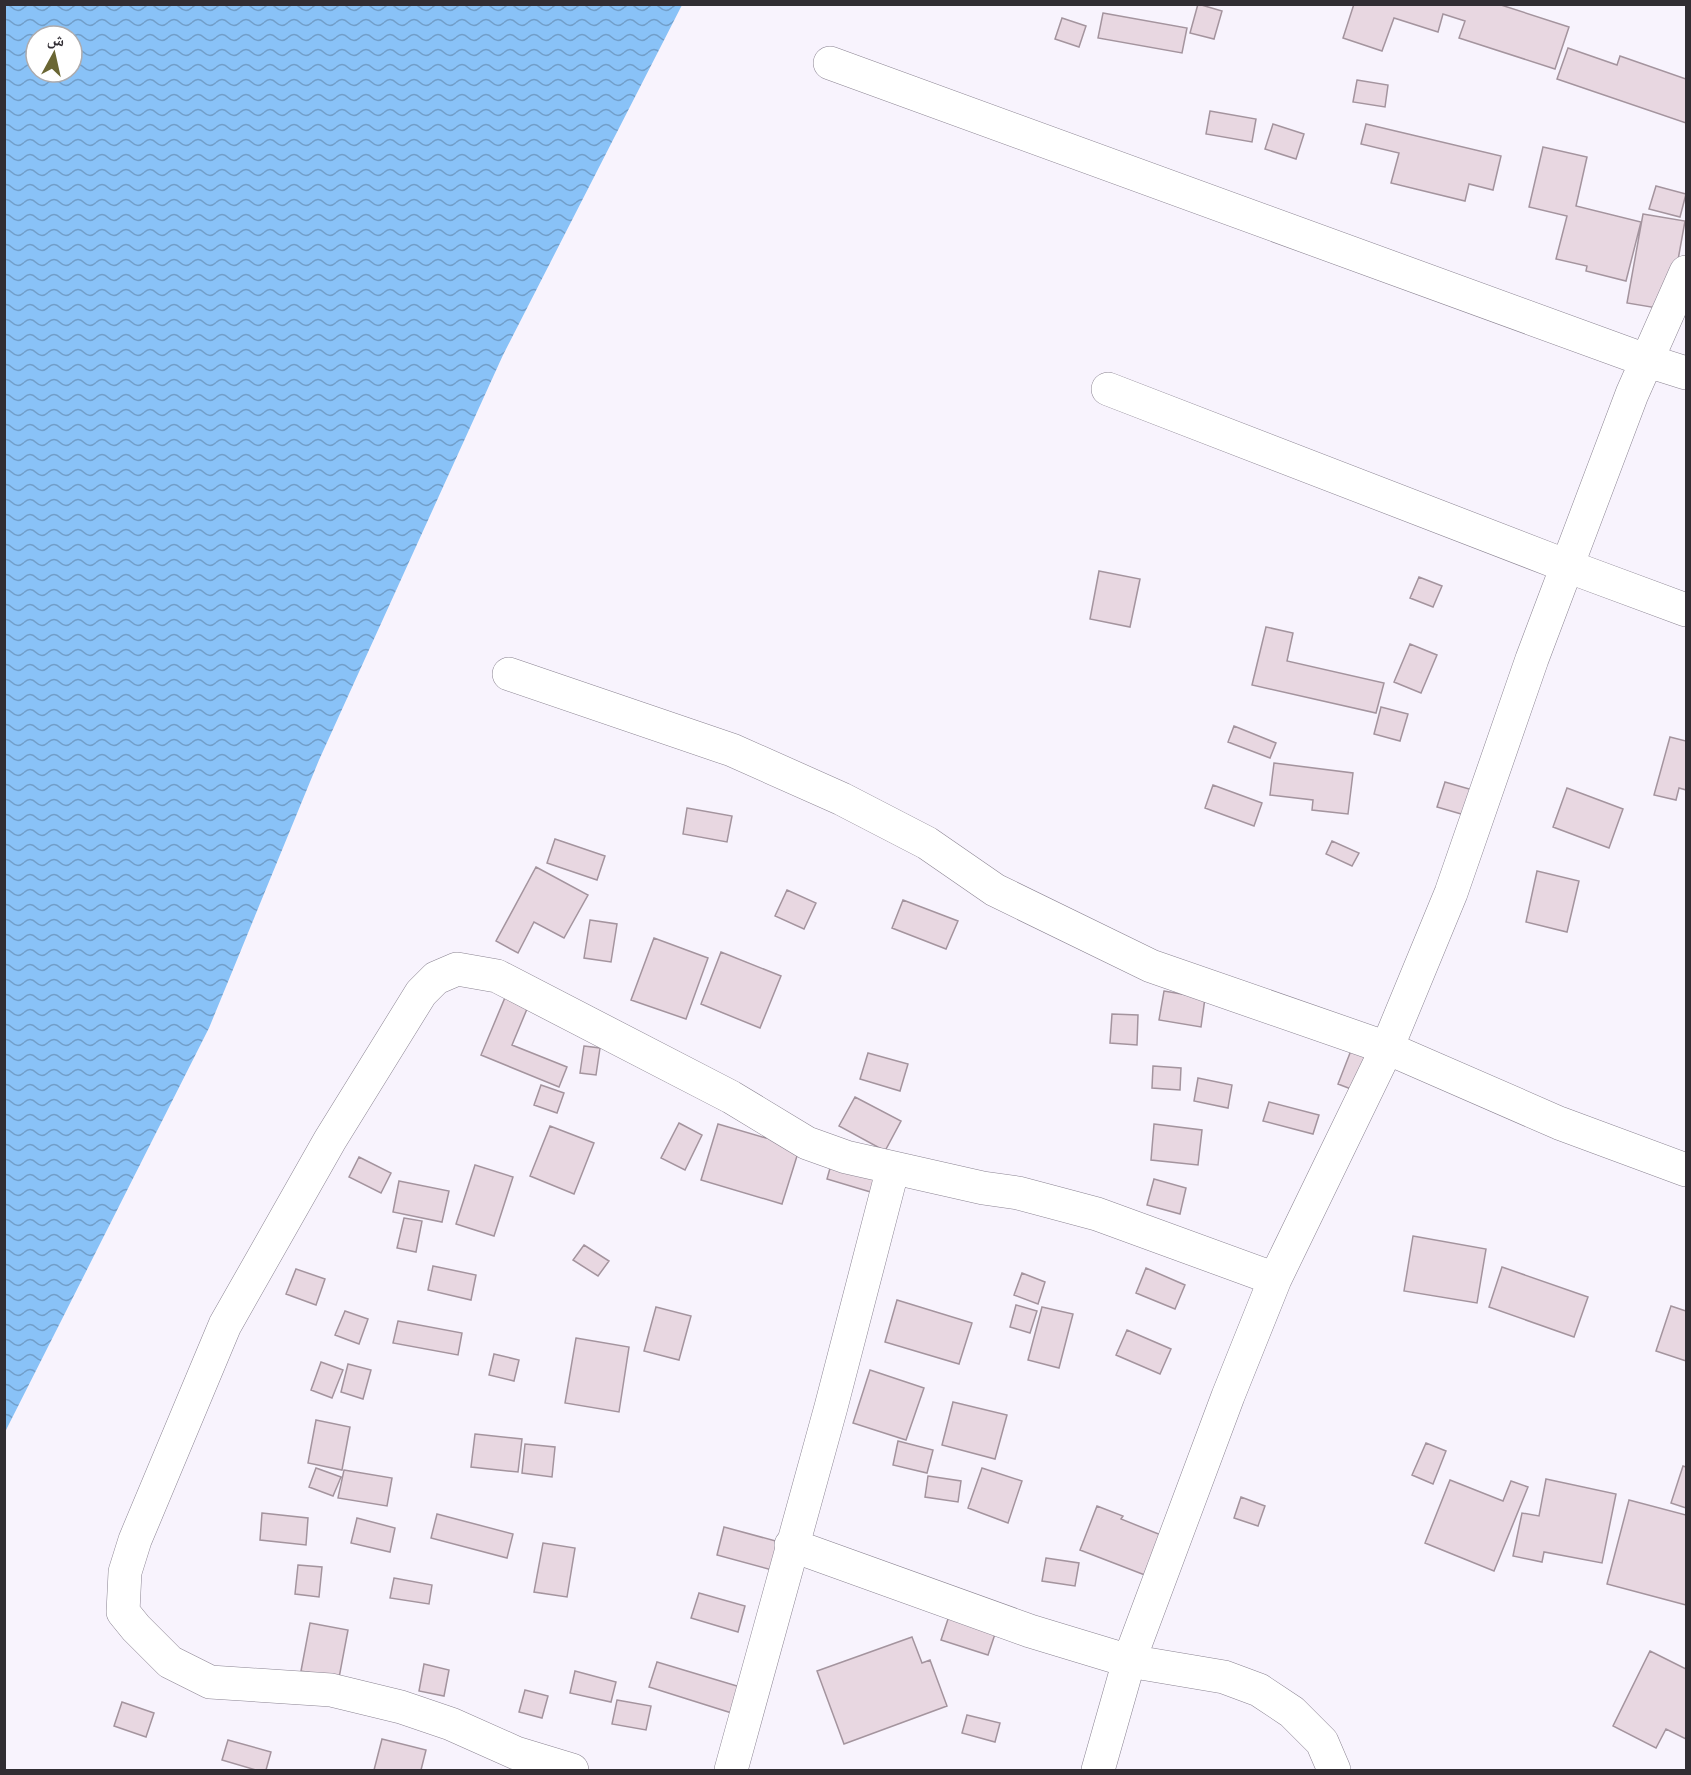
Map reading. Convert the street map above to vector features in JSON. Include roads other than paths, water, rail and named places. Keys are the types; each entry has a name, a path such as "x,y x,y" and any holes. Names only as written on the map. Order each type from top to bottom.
{"street":[{"path":"830,63 1686,373"},
{"path":"1098,1770 1129,1661 1228,1396 1275,1279 1387,1048 1451,893 1532,658 1632,394 1686,272"},
{"path":"1108,389 1686,610"},
{"path":"509,674 732,750 842,799 927,843 995,890 1150,966 1387,1048 1559,1123 1686,1170"},
{"path":"572,1770 516,1753 451,1724 401,1707 331,1690 210,1682 170,1662 123,1612 125,1572 135,1540 225,1325 330,1140 421,993 436,978 457,969 497,976 731,1097 807,1143 846,1157 983,1188 1018,1193 1097,1214 1275,1279"},
{"path":"730,1770 831,1407 893,1168"},
{"path":"791,1545 1030,1631 1129,1661 1224,1677 1259,1690 1292,1712 1322,1742 1334,1770"}],"water":[{"path":"5,4 682,5 503,355 319,760 209,1028 5,1432"}]}
